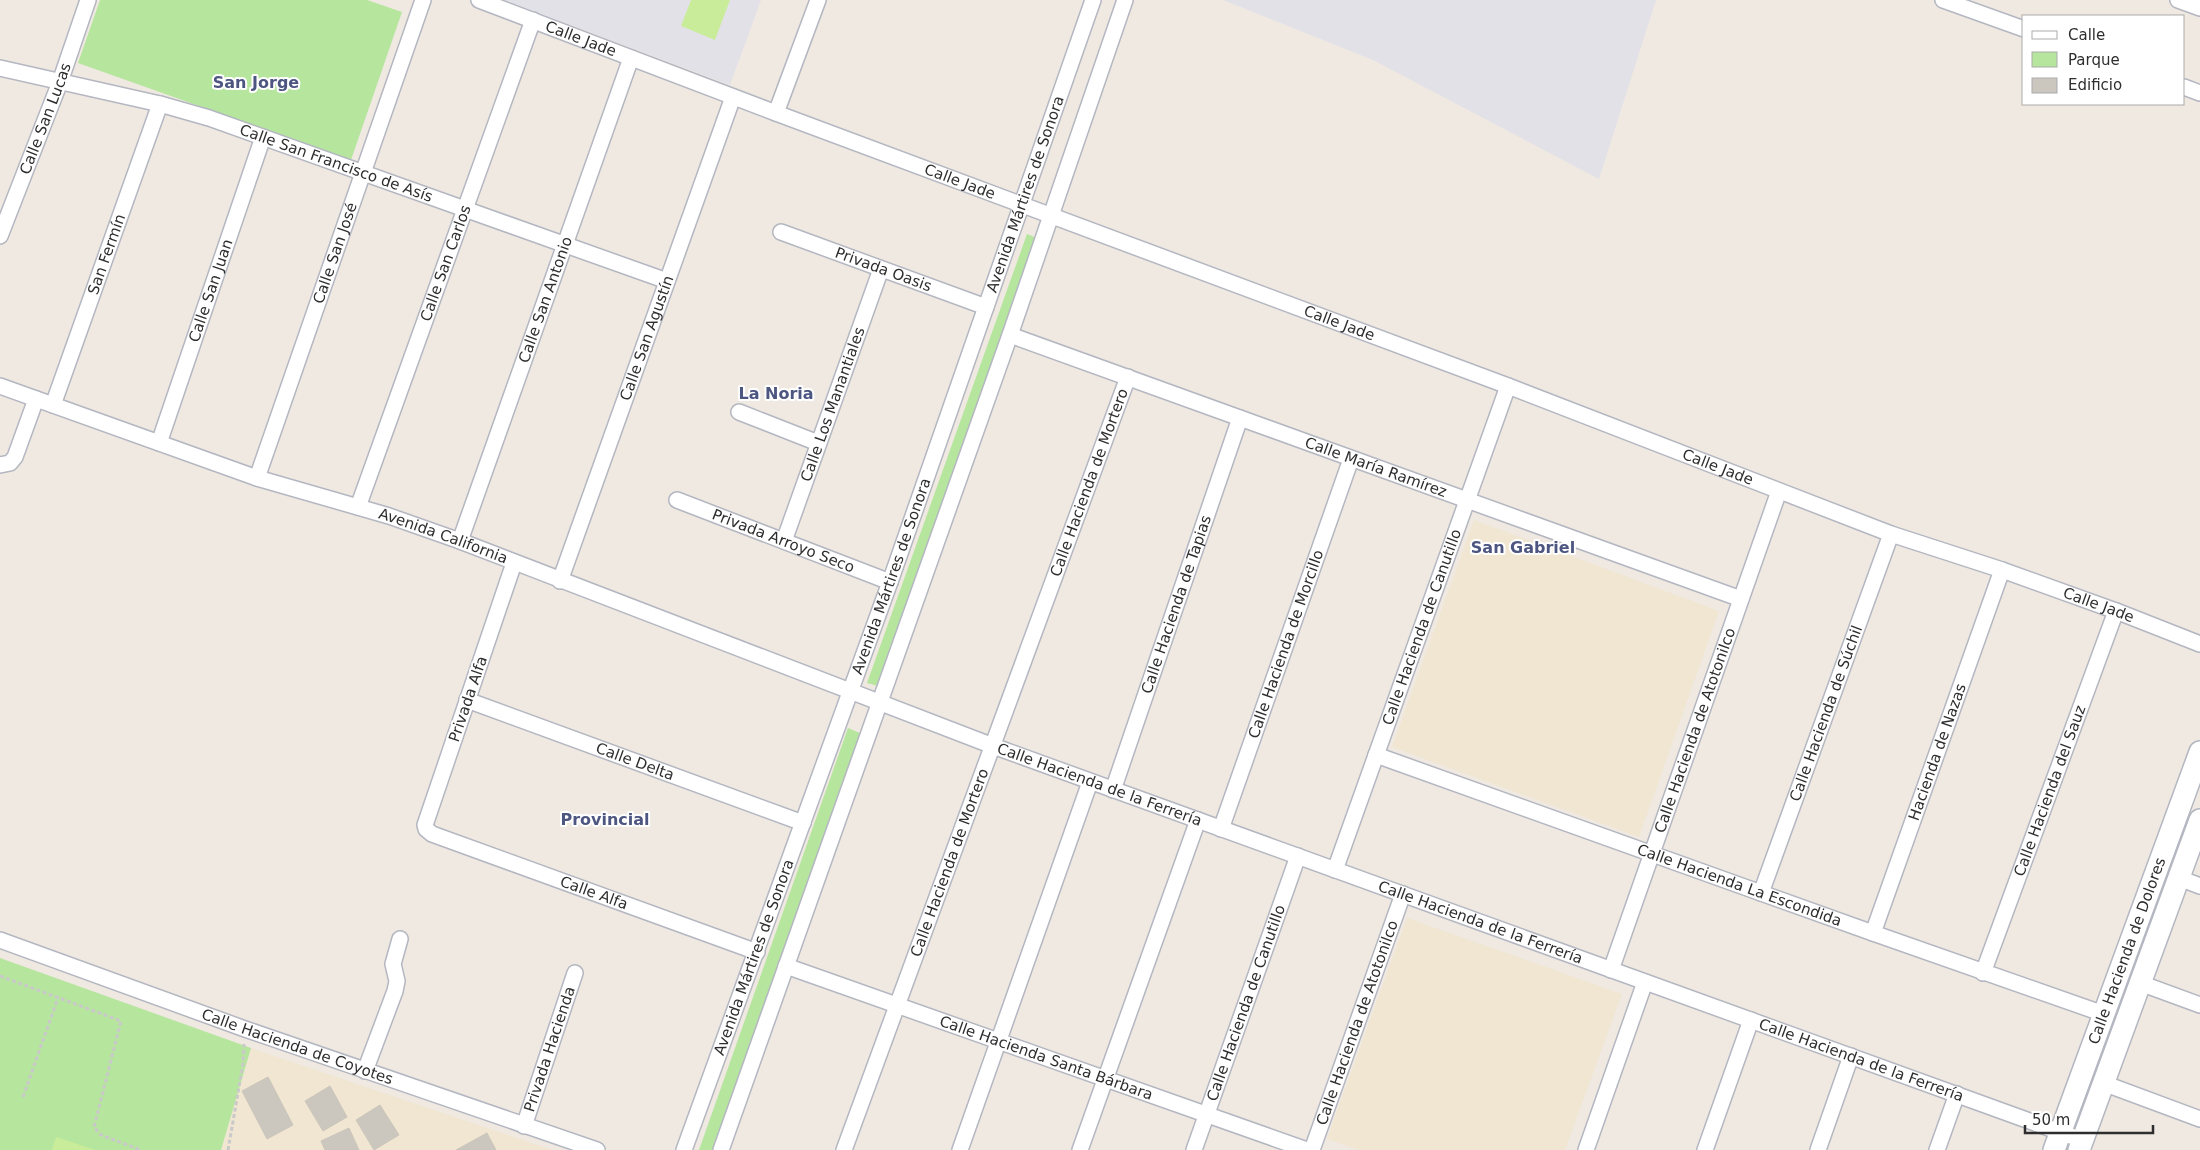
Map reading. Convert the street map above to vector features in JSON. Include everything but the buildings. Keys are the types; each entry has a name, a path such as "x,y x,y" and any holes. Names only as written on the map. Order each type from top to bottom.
{"street":[{"name":"Calle San Lucas","path":"0,236 60,82 88,0"},
{"name":"Calle San José","path":"257,478 423,0"},
{"name":"Calle Jade","path":"479,0 1508,386 1891,534 2002,570 2116,611 2200,644"},
{"path":"776,113 818,0"},
{"name":"Avenida Mártires de Sonora","path":"684,1150 890,582 1093,0"},
{"name":"Avenida Mártires de Sonora","path":"721,1150 1010,335 1125,0"},
{"path":"1943,0 2022,28"},
{"path":"2178,0 2200,8"},
{"name":"Calle San Carlos","path":"358,507 533,20"},
{"name":"Calle San Antonio","path":"460,541 632,58"},
{"name":"Calle San Francisco de Asís","path":"0,68 160,104 263,137 667,281"},
{"path":"2185,87 2200,93"},
{"name":"Calle San Agustín","path":"560,580 734,97"},
{"name":"San Fermín","path":"53,405 160,104"},
{"name":"Calle San Juan","path":"159,443 263,137"},
{"name":"Privada Oasis","path":"781,232 986,307"},
{"name":"Calle Los Manantiales","path":"784,541 881,269"},
{"name":"Calle María Ramírez","path":"1010,335 1741,599"},
{"name":"Calle Hacienda de Mortero","path":"844,1150 1128,377"},
{"name":"Avenida California","path":"0,386 257,478 358,507 460,541 879,703"},
{"name":"Calle Hacienda de Canutillo","path":"1335,870 1508,386"},
{"path":"0,465 10,463 15,457 36,399"},
{"path":"739,412 818,443"},
{"name":"Calle Hacienda de Tapias","path":"1113,790 1240,418"},
{"name":"Calle Hacienda de Morcillo","path":"1220,829 1351,459"},
{"name":"Calle Hacienda de Atotonilco","path":"1611,970 1779,491"},
{"name":"Privada Arroyo Seco","path":"677,500 890,582"},
{"name":"Calle Hacienda de Súchil","path":"1761,893 1891,534"},
{"name":"Privada Alfa","path":"432,834 425,826 514,563"},
{"name":"Hacienda de Nazas","path":"1873,933 2002,570"},
{"name":"Calle Hacienda del Sauz","path":"1984,973 2116,611"},
{"name":"Calle Delta","path":"467,700 803,823"},
{"name":"Calle Hacienda de la Ferrería","path":"879,703 1090,782 1957,1094 2058,1141 2081,1145"},
{"name":"Calle Hacienda de Dolores","path":"2058,1141 2200,752"},
{"name":"Calle Hacienda La Escondida","path":"1376,754 1984,973 2104,1014"},
{"path":"960,1150 1090,782"},
{"path":"1080,1150 1198,820"},
{"name":"Calle Hacienda de Dolores","path":"2081,1145 2200,820"},
{"name":"Calle Alfa","path":"432,834 757,952"},
{"name":"Calle Hacienda de Canutillo","path":"1194,1150 1298,856"},
{"path":"2179,878 2200,886"},
{"name":"Calle Hacienda de Atotonilco","path":"1312,1150 1403,894"},
{"path":"365,1071 395,990 397,982 393,964 400,938"},
{"name":"Calle Hacienda de Coyotes","path":"0,940 245,1029 597,1150"},
{"name":"Calle Hacienda Santa Bárbara","path":"786,966 1307,1150"},
{"name":"Privada Hacienda","path":"524,1126 575,973"},
{"path":"1586,1150 1645,982"},
{"path":"2140,983 2200,1005"},
{"path":"1705,1150 1751,1020"},
{"path":"1818,1150 1851,1056"},
{"path":"2103,1083 2200,1119"},
{"path":"1937,1150 1957,1094"}],"path":[{"path":"0,976 121,1021 94,1127 101,1135 141,1150"},
{"path":"24,1097 58,998"},
{"path":"228,1150 243,1064 245,1029"}],"shaded area":[{"path":"504,0 761,0 730,85"},
{"path":"1223,0 1656,0 1599,179 1373,60"},
{"path":"1474,520 1719,611 1639,837 1392,747"},
{"path":"1407,918 1622,994 1565,1150 1358,1150 1327,1139"},
{"path":"251,1048 552,1150 221,1150"}],"green space":[{"path":"100,0 367,0 402,12 351,160 78,63"},
{"path":"691,0 730,0 715,40 681,26"},
{"path":"1027,234 1039,239 882,687 867,683"},
{"path":"848,728 862,734 714,1150 699,1150"},
{"path":"0,958 251,1048 221,1150 0,1150"},
{"path":"56,1137 95,1150 52,1150"}],"district":[{"name":"San Jorge","path":"256,82"},
{"name":"La Noria","path":"776,393"},
{"name":"San Gabriel","path":"1523,547"},
{"name":"Provincial","path":"605,819"}]}
